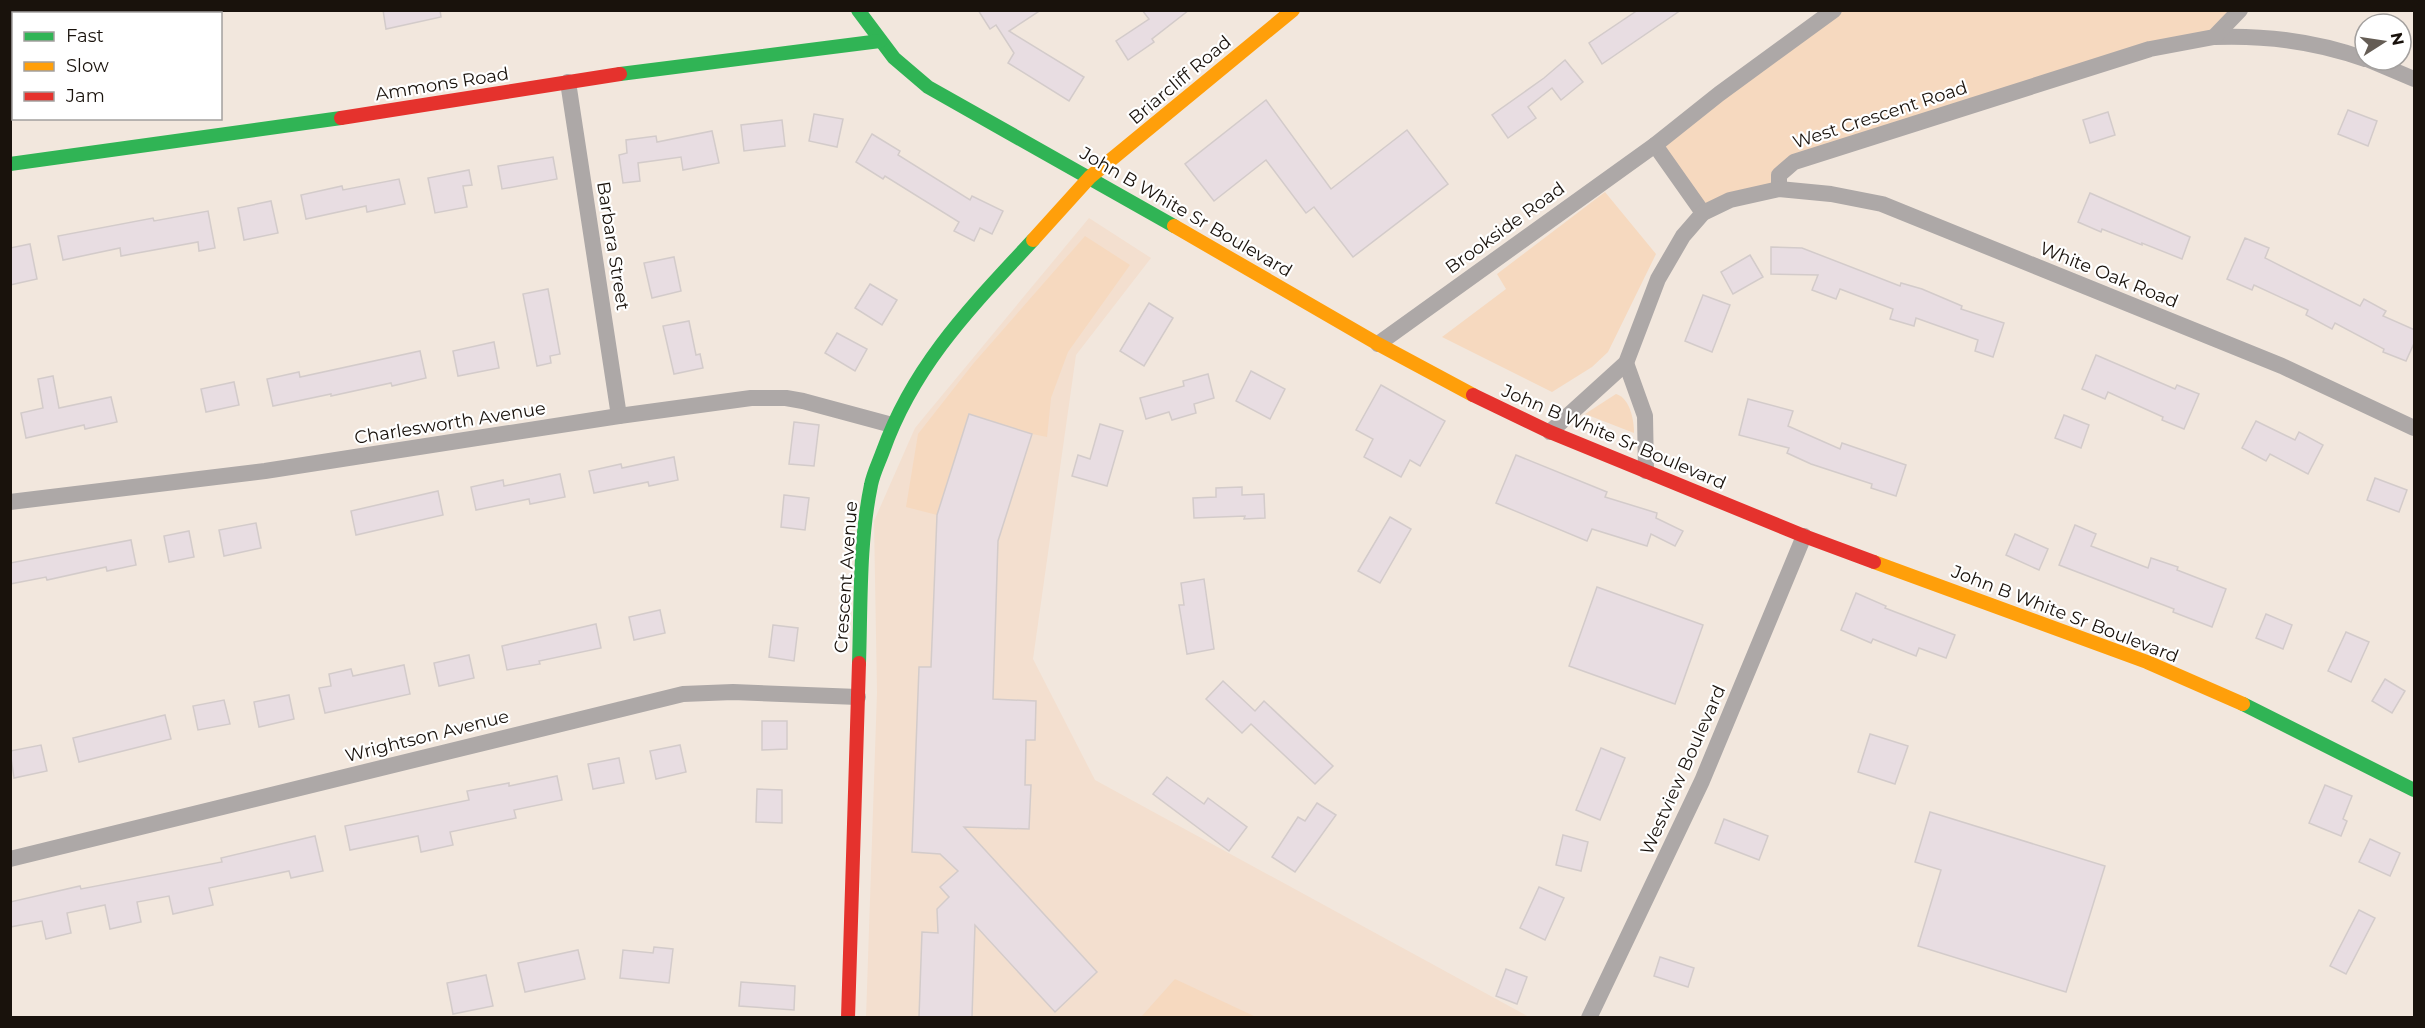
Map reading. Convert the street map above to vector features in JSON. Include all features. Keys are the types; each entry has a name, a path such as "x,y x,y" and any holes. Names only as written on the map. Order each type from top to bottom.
{"street":[{"name":"John B White Sr Boulevard","path":"858,10 894,58 928,87 1475,397 1550,432 1804,536 2148,662 2242,704 2415,790"},
{"name":"Briarcliff Road","path":"1090,177 1293,10"},
{"name":"Brookside Road","path":"1378,344 1655,146 1719,94 1834,10"},
{"path":"2214,37 2240,10"},
{"name":"West Crescent Road","path":"1779,189 1779,175 1794,162 2150,49 2214,37 2252,35 2327,46 2353,54"},
{"name":"Ammons Road","path":"10,164 381,112 568,82 880,41"},
{"name":"West Crescent Road","path":"2398,72 2415,79"},
{"name":"Barbara Street","path":"568,82 619,416"},
{"path":"1655,146 1703,213"},
{"name":"Crescent Avenue","path":"848,1017 858,697 866,515 871,484 892,425 926,365 951,329 1090,177"},
{"path":"1550,432 1626,363 1658,279 1683,236 1703,213 1730,200 1779,189"},
{"name":"White Oak Road","path":"1779,189 1831,194 1882,204 2282,366 2415,428"},
{"path":"1626,363 1645,416 1646,471"},
{"name":"Charlesworth Avenue","path":"10,502 265,471 619,416 768,397 803,401 892,425"},
{"name":"Westview Boulevard","path":"1589,1017 1702,781 1804,536"},
{"name":"Wrightson Avenue","path":"10,858 683,694 734,692 858,697"}],"shaded area":[{"path":"1835,11 2246,11 2214,37 1794,162 1779,189 1703,213 1655,145"},
{"path":"1605,192 1656,254 1608,352 1592,367 1552,392 1442,337 1506,289 1497,274"},
{"path":"1089,218 1151,258 1076,355 1033,659 1095,780 1529,1017 866,1018 877,692 874,521 915,428"},
{"path":"1085,236 1130,265 1068,352 1051,398 1047,437 969,414 937,515 906,507 918,434 973,364"},
{"path":"1616,394 1621,396 1628,405 1634,433 1585,414"},
{"path":"1175,979 1256,1017 1141,1017"}],"building":[{"path":"383,10 440,10 441,17 386,29"},
{"path":"978,10 1041,10 1009,31 1084,77 1069,101 1008,63 1014,53 996,25 990,29"},
{"path":"1142,10 1189,10 1152,39 1154,42 1128,60 1116,41 1149,19"},
{"path":"1638,10 1681,10 1602,64 1589,43"},
{"path":"1565,60 1583,82 1561,100 1552,88 1528,107 1536,118 1508,138 1492,115"},
{"path":"1266,100 1331,189 1407,130 1448,184 1353,257 1314,207 1306,213 1266,160 1214,201 1185,164"},
{"path":"2348,110 2377,121 2368,146 2338,134"},
{"path":"2108,112 2115,135 2090,143 2083,120"},
{"path":"814,114 843,119 837,147 809,141"},
{"path":"782,120 785,146 744,151 741,125"},
{"path":"712,131 719,163 683,170 681,157 638,163 640,181 623,183 619,155 627,153 626,140 656,136 657,142"},
{"path":"872,134 900,151 898,155 970,200 972,196 1003,211 992,234 980,228 974,241 954,231 959,222 885,176 883,179 856,162"},
{"path":"553,157 557,179 502,189 498,166"},
{"path":"469,170 472,185 463,186 467,207 435,213 428,178"},
{"path":"399,179 405,204 367,212 366,206 306,219 301,195 342,186 343,190"},
{"path":"2090,193 2190,237 2182,259 2078,222"},
{"path":"271,201 278,233 244,240 238,208"},
{"path":"208,211 215,248 199,251 198,242 121,256 120,248 63,260 58,236 153,218 154,221"},
{"path":"2245,238 2269,248 2265,258 2360,306 2364,299 2386,311 2383,316 2415,330 2415,341 2406,361 2383,352 2384,349 2335,323 2332,329 2306,315 2308,310 2254,285 2252,290 2227,279"},
{"path":"30,244 37,279 10,285 10,248"},
{"path":"1771,247 1802,248 1900,286 1901,283 1922,289 1962,306 1961,309 2004,323 1993,357 1975,351 1978,340 1916,318 1914,326 1890,319 1893,309 1840,289 1836,299 1812,290 1818,275 1771,274"},
{"path":"1750,255 1763,277 1733,294 1721,272"},
{"path":"674,257 681,291 652,298 644,263"},
{"path":"870,284 897,300 882,325 855,308"},
{"path":"548,289 560,354 550,356 551,363 537,366 523,294"},
{"path":"1703,295 1730,305 1712,352 1685,341"},
{"path":"1149,303 1173,318 1144,366 1120,351"},
{"path":"689,321 696,355 700,354 703,368 674,374 663,326"},
{"path":"837,333 867,349 855,371 825,353"},
{"path":"494,342 499,368 458,376 453,351"},
{"path":"420,351 426,378 273,406 267,379 299,372 300,377"},
{"path":"2096,355 2175,389 2177,385 2199,394 2184,429 2108,392 2105,399 2082,389"},
{"path":"1251,371 1285,389 1270,419 1236,401"},
{"path":"1208,374 1214,398 1194,404 1196,413 1172,420 1169,412 1146,419 1140,398 1184,386 1183,381"},
{"path":"53,376 59,408 111,397 117,422 85,429 84,425 26,438 21,413 43,408 38,379"},
{"path":"234,382 239,405 206,412 201,389"},
{"path":"1381,385 1445,421 1420,466 1410,460 1401,477 1364,457 1373,439 1356,430"},
{"path":"1748,399 1793,411 1788,426 1840,449 1842,443 1906,465 1896,496 1871,488 1872,484 1811,464 1787,453 1789,448 1739,435"},
{"path":"969,414 1032,434 998,541 993,699 1036,701 1035,740 1026,740 1025,785 1031,785 1029,829 964,827 1097,972 1055,1012 975,925 972,1017 919,1017 922,932 938,933 937,909 949,897 940,887 958,871 940,854 912,852 919,667 931,667 937,515"},
{"path":"2064,415 2089,425 2081,448 2055,438"},
{"path":"2256,421 2295,440 2299,432 2323,445 2308,474 2270,454 2266,461 2242,448"},
{"path":"794,422 819,425 814,466 789,464"},
{"path":"1100,424 1123,431 1107,486 1072,476 1078,455 1090,459"},
{"path":"1516,455 1607,492 1605,497 1657,513 1656,518 1683,531 1675,546 1651,534 1647,546 1592,529 1587,541 1496,503"},
{"path":"674,457 678,480 649,486 648,482 594,493 589,471 621,464 622,468"},
{"path":"560,474 565,497 530,504 529,499 476,510 471,487 503,480 504,486"},
{"path":"2375,478 2407,490 2399,512 2367,500"},
{"path":"1242,487 1242,495 1264,494 1265,518 1244,519 1245,516 1194,518 1193,498 1216,497 1216,488"},
{"path":"438,491 443,515 356,535 351,511"},
{"path":"784,495 809,498 805,530 781,527"},
{"path":"1390,517 1411,529 1380,583 1358,571"},
{"path":"256,523 261,548 224,556 219,530"},
{"path":"2075,525 2096,534 2091,546 2148,568 2151,558 2178,567 2177,570 2226,589 2212,627 2173,612 2174,609 2059,565"},
{"path":"189,531 194,557 169,562 164,536"},
{"path":"2015,534 2048,549 2039,570 2006,555"},
{"path":"131,540 136,565 107,571 106,567 47,580 46,577 10,584 10,563"},
{"path":"1204,579 1214,649 1187,654 1179,605 1184,605 1181,583"},
{"path":"1597,587 1703,625 1675,704 1569,666"},
{"path":"1856,593 1886,606 1885,608 1955,635 1946,658 1919,648 1916,656 1873,639 1871,643 1841,630"},
{"path":"660,610 665,633 634,640 629,617"},
{"path":"2266,614 2292,625 2283,649 2256,638"},
{"path":"596,624 601,648 507,670 502,646"},
{"path":"773,625 798,628 794,661 769,657"},
{"path":"2346,632 2369,642 2351,682 2328,671"},
{"path":"469,655 474,678 439,686 434,663"},
{"path":"404,665 410,694 325,713 319,688 331,686 329,674 351,669 353,676"},
{"path":"2385,679 2405,691 2392,713 2372,701"},
{"path":"1223,681 1255,711 1264,701 1333,766 1315,784 1251,724 1242,733 1206,699"},
{"path":"289,695 294,719 259,727 254,702"},
{"path":"224,700 230,724 198,730 193,706"},
{"path":"165,715 171,739 79,762 73,738"},
{"path":"762,721 787,721 787,749 762,750"},
{"path":"1870,734 1908,746 1895,784 1858,772"},
{"path":"41,745 47,771 14,778 10,751"},
{"path":"680,745 686,772 656,779 650,751"},
{"path":"1601,748 1625,758 1600,820 1576,810"},
{"path":"619,758 624,783 593,789 588,764"},
{"path":"557,776 562,800 514,810 516,818 450,832 453,845 421,852 418,836 350,850 345,826 469,800 467,791 509,783 509,786"},
{"path":"1167,777 1204,804 1208,798 1247,827 1229,851 1153,794"},
{"path":"2325,785 2352,796 2343,819 2347,821 2341,836 2309,823"},
{"path":"757,789 782,790 782,823 756,822"},
{"path":"1317,803 1336,815 1295,872 1272,857 1298,817 1305,821"},
{"path":"1930,812 2105,866 2066,992 1918,946 1941,870 1915,862"},
{"path":"1724,819 1768,836 1759,860 1715,843"},
{"path":"1563,835 1588,842 1581,871 1556,865"},
{"path":"315,836 323,871 291,878 289,871 209,888 213,905 173,914 169,896 137,902 141,922 110,929 105,905 67,913 71,933 46,939 42,921 10,927 10,902 80,886 81,889 222,862 221,858"},
{"path":"2370,839 2400,853 2390,876 2359,862"},
{"path":"1539,887 1564,898 1545,940 1520,928"},
{"path":"2359,910 2375,918 2346,974 2330,966"},
{"path":"654,947 673,949 669,983 620,978 623,950 653,953"},
{"path":"578,950 585,979 525,992 518,963"},
{"path":"1660,957 1694,968 1688,987 1654,976"},
{"path":"1506,969 1527,977 1517,1004 1496,996"},
{"path":"486,975 493,1006 453,1014 447,983"},
{"path":"741,982 795,986 794,1010 739,1006"}],"traffic: fast":[{"path":"858,10 894,58 928,87 1174,226"},
{"path":"620,74 880,41"},
{"path":"10,164 341,118"},
{"path":"859,663 861,574 867,507 873,477 896,420 928,363 947,338 1033,240"},
{"path":"2243,704 2414,790"}],"traffic: slow":[{"path":"1033,240 1090,177 1293,10"},
{"path":"1174,226 1378,344 1473,395"},
{"path":"1874,562 2147,662 2243,704"}],"traffic: jam":[{"path":"341,118 620,74"},
{"path":"1473,395 1550,432 1804,536 1874,562"},
{"path":"848,1018 859,663"}]}
